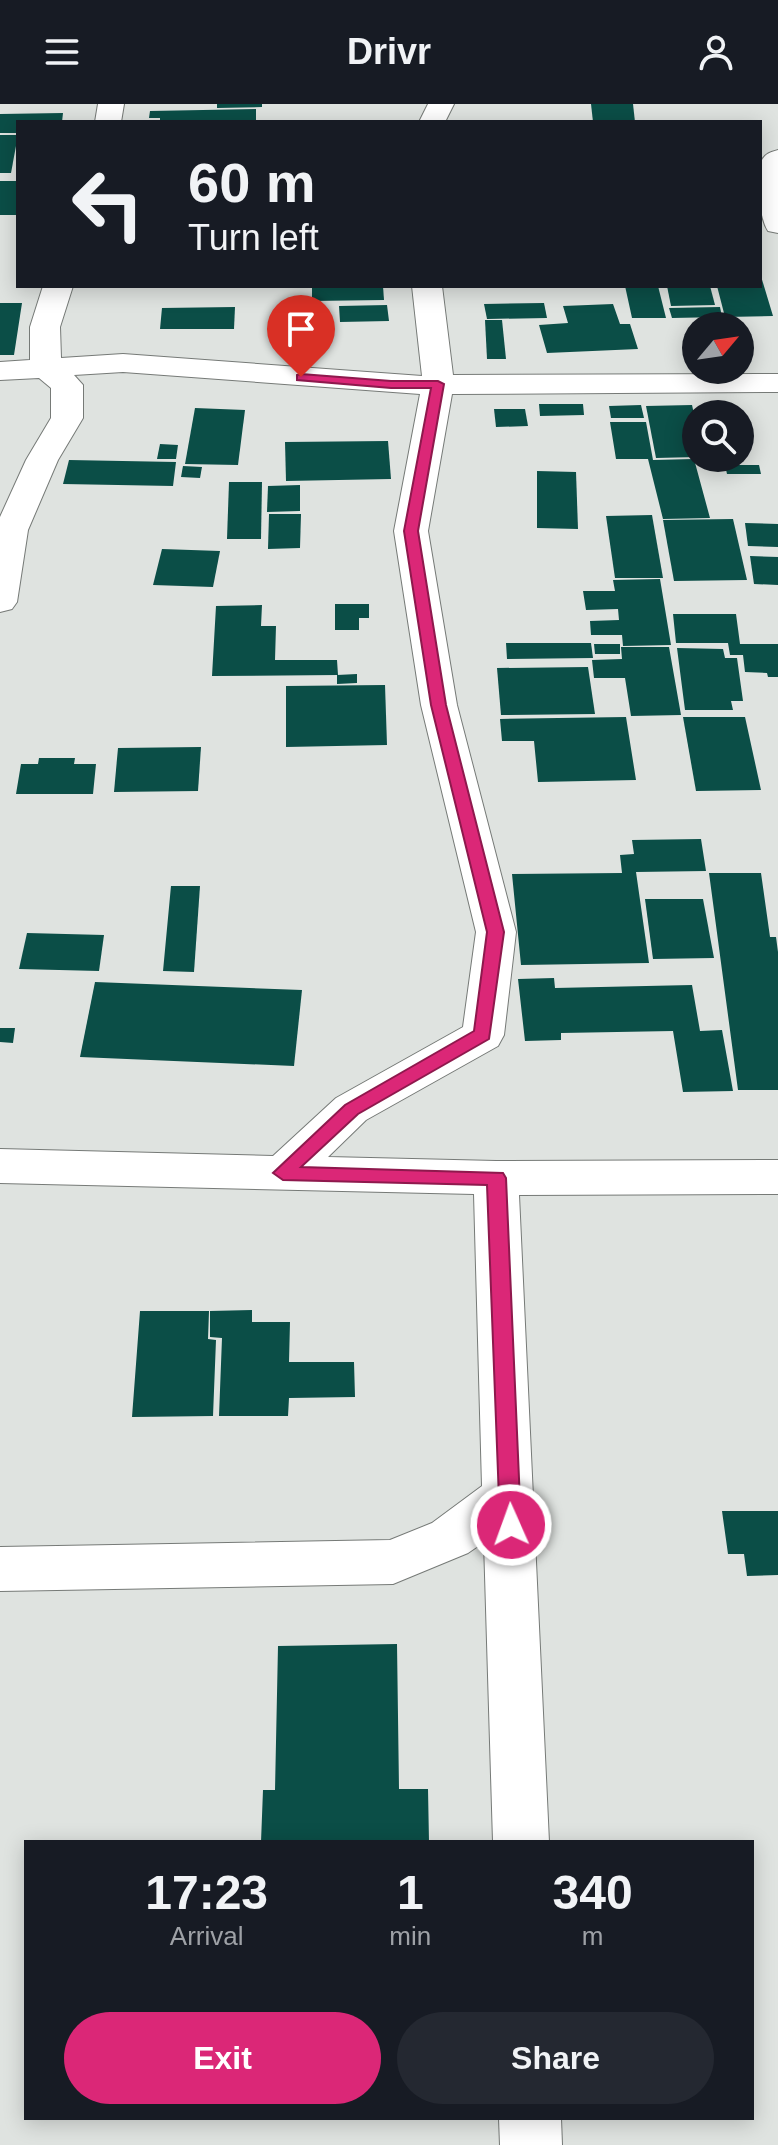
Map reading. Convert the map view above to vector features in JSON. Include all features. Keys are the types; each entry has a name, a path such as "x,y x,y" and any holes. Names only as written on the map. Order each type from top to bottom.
{"street":[{"path":"778,158 767,172 770,204 778,225"},
{"path":"0,602 11,530 42,460 67,418 67,385 46,368 45,327 57,288"},
{"path":"283,1173 351,1109 483,1035 496,932 439,705 411,531 438,384 427,288"},
{"path":"0,371 123,363 391,385 778,383"},
{"path":"0,1166 496,1178 778,1177"},
{"path":"496,1178 521,1840"},
{"path":"0,1569 393,1562 450,1538 510,1494"},
{"path":"530,2120 531,2145"}],"building":[{"path":"217,104 262,104 262,107 217,108"},
{"path":"591,104 633,104 635,120 593,120"},
{"path":"256,109 256,120 160,120 149,118 150,111"},
{"path":"63,113 62,120 16,120 16,133 0,133 0,114"},
{"path":"0,135 16,135 11,173 0,173"},
{"path":"0,181 16,181 16,215 0,215"},
{"path":"762,280 773,316 754,316 754,312 724,312 718,288 762,288"},
{"path":"312,288 383,288 384,300 312,301"},
{"path":"625,288 658,288 666,318 632,318"},
{"path":"667,288 711,288 715,305 671,306"},
{"path":"0,303 22,303 14,355 0,355"},
{"path":"544,303 547,318 487,319 484,304"},
{"path":"613,304 620,324 630,324 638,349 547,353 539,325 568,323 563,306"},
{"path":"387,305 389,321 340,322 339,306"},
{"path":"235,307 234,329 160,329 162,308"},
{"path":"720,307 721,312 682,312 682,318 672,318 669,308"},
{"path":"485,320 502,320 506,359 487,359"},
{"path":"539,404 583,404 584,415 540,416"},
{"path":"641,405 644,418 611,418 609,406"},
{"path":"682,405 682,457 656,458 646,406"},
{"path":"195,408 245,410 238,465 185,464"},
{"path":"494,409 525,409 528,426 496,427"},
{"path":"610,422 646,422 653,460 682,459 682,472 698,472 710,518 663,519 648,459 616,459"},
{"path":"388,441 391,479 286,481 285,442"},
{"path":"160,444 178,445 176,459 157,459"},
{"path":"69,460 176,462 173,486 63,484"},
{"path":"754,465 759,465 761,474 727,474 754,472"},
{"path":"183,466 202,467 200,478 181,477"},
{"path":"537,471 576,472 578,529 537,528"},
{"path":"229,482 262,482 261,539 227,539"},
{"path":"300,485 300,511 267,512 268,486"},
{"path":"269,514 301,514 300,548 268,549"},
{"path":"652,515 663,578 615,578 606,516"},
{"path":"733,519 747,580 674,581 663,520"},
{"path":"745,523 778,524 778,547 748,546"},
{"path":"162,549 220,551 213,587 153,585"},
{"path":"750,556 778,557 778,585 754,584"},
{"path":"660,579 671,645 623,646 622,635 591,635 590,621 619,620 618,609 586,610 583,591 615,591 613,580"},
{"path":"335,604 369,604 369,618 359,618 359,630 335,630"},
{"path":"262,605 261,626 276,626 275,660 337,660 338,675 212,676 216,606"},
{"path":"673,614 736,614 740,644 778,644 778,677 745,672 743,655 730,655 728,643 676,643"},
{"path":"506,643 591,643 593,658 507,659"},
{"path":"594,644 620,644 620,654 595,654"},
{"path":"621,647 669,647 681,715 631,716 625,678 594,678 592,660 622,659"},
{"path":"677,648 723,649 725,658 737,658 743,701 731,701 733,710 685,710"},
{"path":"588,667 595,714 501,715 497,668"},
{"path":"357,674 357,683 337,684 337,675"},
{"path":"385,685 387,745 286,747 286,686"},
{"path":"626,717 636,780 538,782 534,741 502,741 500,719"},
{"path":"683,717 745,717 761,790 696,791"},
{"path":"201,747 198,791 114,792 118,748"},
{"path":"39,758 75,758 74,764 96,764 93,794 16,794 21,764 38,764"},
{"path":"701,839 706,871 636,872 649,963 521,965 512,874 622,873 620,855 634,854 632,840"},
{"path":"709,873 761,873 770,937 776,937 778,952 778,1090 738,1090"},
{"path":"171,886 200,886 194,972 163,971"},
{"path":"645,899 703,899 714,958 653,959"},
{"path":"27,933 104,935 99,971 19,969"},
{"path":"554,978 555,988 692,985 700,1031 722,1030 733,1091 683,1092 673,1031 561,1033 561,1040 525,1041 518,979"},
{"path":"95,982 302,990 294,1066 80,1057"},
{"path":"0,1028 15,1028 13,1043 0,1042"},
{"path":"252,1310 252,1322 290,1322 289,1362 354,1362 355,1397 289,1398 288,1416 219,1416 222,1338 210,1337 210,1311"},
{"path":"140,1311 209,1311 208,1339 216,1340 213,1416 132,1417"},
{"path":"722,1511 778,1511 778,1575 747,1576 744,1554 728,1554"},
{"path":"397,1644 399,1789 428,1789 429,1840 261,1840 263,1790 275,1790 278,1646"}],"route":[{"path":"301,377 391,385 438,384 411,531 439,705 496,932 483,1035 351,1109 283,1173 496,1178 511,1525"}]}
